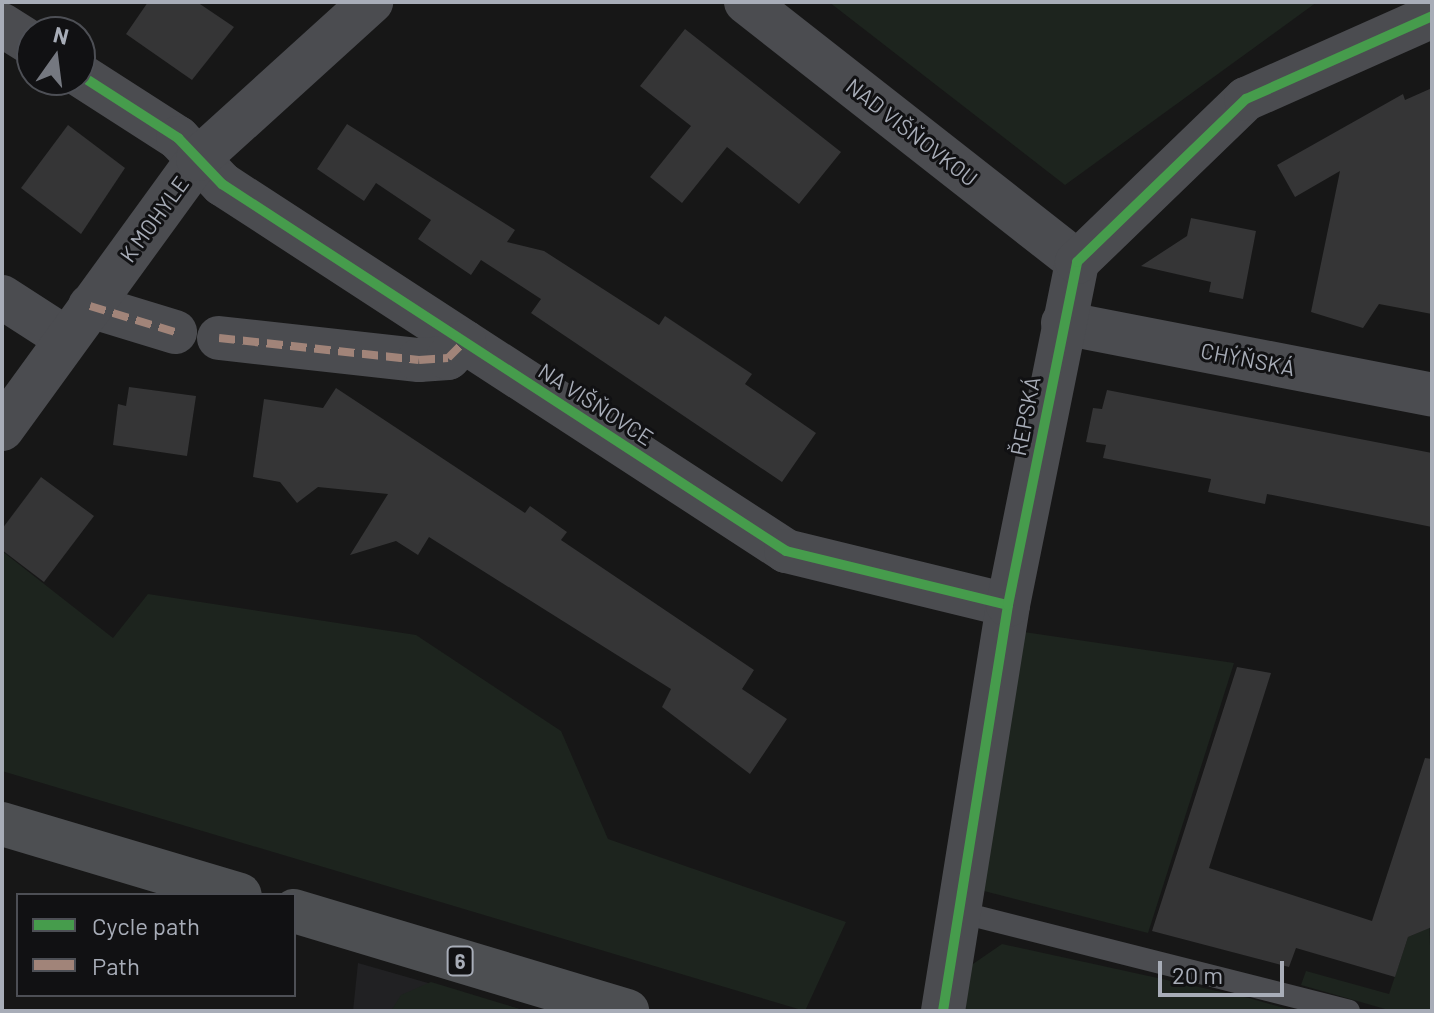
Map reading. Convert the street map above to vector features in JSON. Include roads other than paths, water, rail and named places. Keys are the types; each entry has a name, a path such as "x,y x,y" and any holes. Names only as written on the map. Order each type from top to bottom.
{"main road":[{"path":"2,824 233,893"},
{"name":"6","path":"296,912 627,1011"}],"street":[{"name":"K MOHYLE","path":"2,429 198,159 371,2"},
{"name":"NAD VIŠŇOVKOU","path":"746,2 1077,262"},
{"path":"1077,262 1246,99 1432,16"},
{"name":"NA VIŠŇOVCE","path":"96,85 178,138 222,184 786,551 1008,605"},
{"name":"ŘEPSKÁ","path":"943,1011 963,913 1008,605 1077,262"},
{"path":"2,297 78,322 175,332"},
{"name":"CHÝŇSKÁ","path":"1063,323 1432,395"},
{"path":"219,338 419,360 448,358 464,342"}],"lane":[{"path":"963,913 1349,1011"}]}
